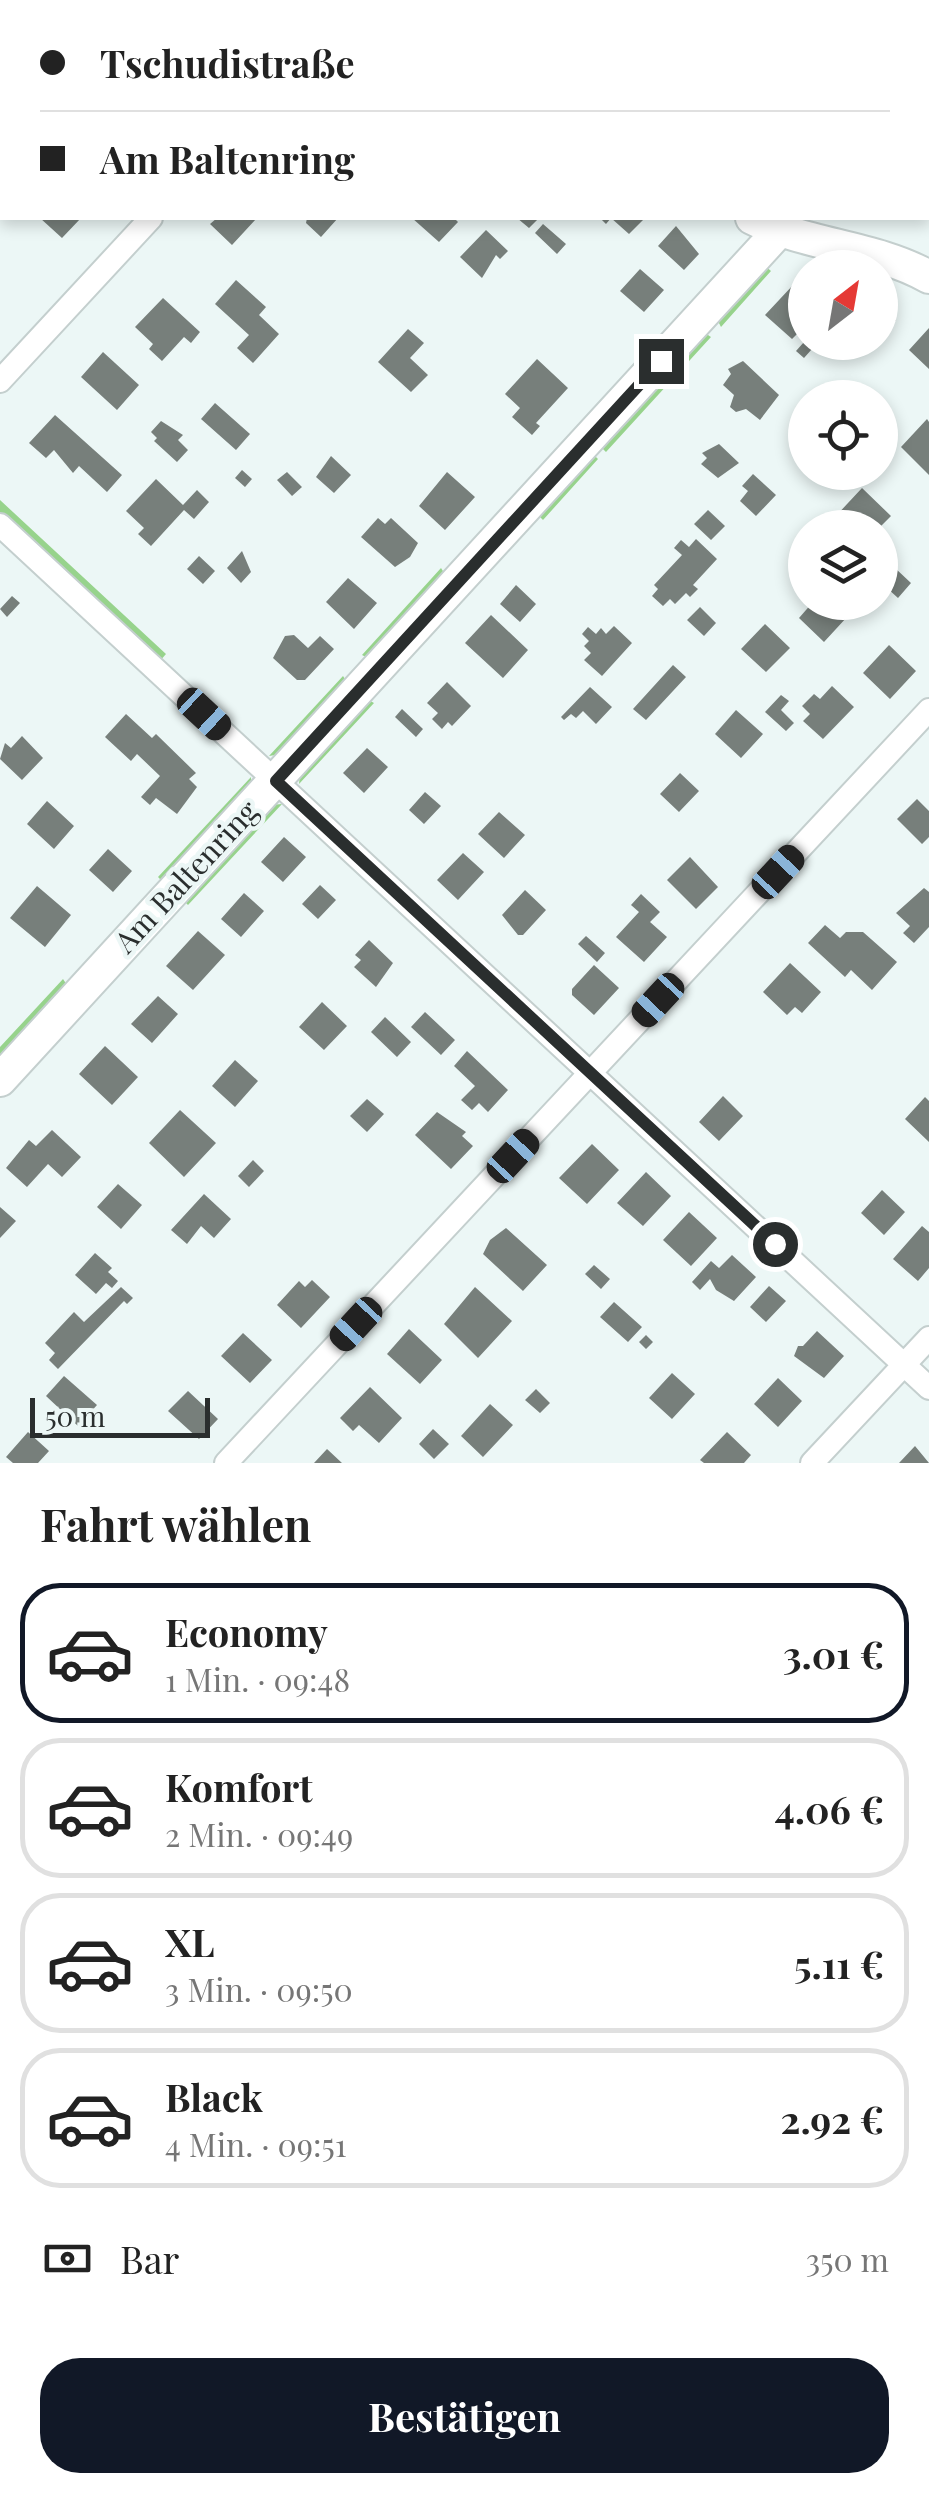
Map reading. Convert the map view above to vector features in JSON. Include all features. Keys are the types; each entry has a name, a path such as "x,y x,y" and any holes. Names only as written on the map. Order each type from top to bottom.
{"street":[{"path":"0,381 149,220"},
{"path":"766,224 867,252 929,277"},
{"name":"Am Baltenring","path":"0,1080 276,781 766,224"},
{"path":"0,525 929,1388"},
{"path":"226,1463 929,710"},
{"path":"812,1463 929,1338"}],"green space":[{"path":"763,264 771,271 721,327 716,317"},
{"path":"702,331 711,337 606,452 601,447"},
{"path":"593,454 598,459 543,520 535,512"},
{"path":"0,500 166,654 159,662 0,513"},
{"path":"441,568 448,579 372,660 362,655"},
{"path":"343,676 349,685 281,754 269,756"},
{"path":"365,698 374,703 299,784 300,774"},
{"path":"251,777 251,786 163,882 158,877"},
{"path":"282,804 188,905 184,901 271,805"},
{"path":"63,979 69,988 0,1063 0,1047"}],"building":[{"path":"42,220 79,220 62,238"},
{"path":"215,220 255,220 232,245 210,224"},
{"path":"307,220 336,220 321,237"},
{"path":"414,220 456,220 439,242"},
{"path":"519,220 537,220 529,228"},
{"path":"613,220 643,220 629,234"},
{"path":"543,224 566,244 557,254 535,233"},
{"path":"676,226 699,254 684,270 658,246"},
{"path":"486,230 508,251 500,259 496,255 482,278 460,257"},
{"path":"640,269 664,290 644,312 620,291"},
{"path":"236,280 266,307 259,315 279,334 253,363 237,348 249,335 215,304"},
{"path":"788,290 788,335 765,315"},
{"path":"163,298 200,332 191,343 184,337 162,361 149,349 153,344 135,327"},
{"path":"929,328 929,369 909,350"},
{"path":"408,329 424,343 410,358 428,375 411,392 378,362"},
{"path":"103,352 139,385 117,410 81,377"},
{"path":"537,359 568,388 536,423 540,426 532,435 512,417 520,408 505,394"},
{"path":"743,361 779,395 760,420 746,409 736,412 730,407 734,395 723,385 731,374 728,369"},
{"path":"215,403 250,434 236,450 201,419"},
{"path":"55,415 122,475 107,492 79,466 73,473 54,450 46,458 29,443"},
{"path":"927,419 929,422 929,475 901,447"},
{"path":"161,421 183,435 178,440 188,450 177,462 154,441 157,438 151,432"},
{"path":"719,444 739,463 718,478 701,464 707,458 702,453"},
{"path":"331,456 351,475 334,493 316,477"},
{"path":"242,470 252,479 245,487 235,478"},
{"path":"287,472 302,487 292,496 277,480"},
{"path":"447,472 475,497 445,530 419,506"},
{"path":"753,474 776,495 756,516 740,501 748,491 742,486"},
{"path":"156,479 183,505 197,490 209,502 194,519 184,510 151,546 138,534 144,528 126,511"},
{"path":"864,490 885,510 841,510"},
{"path":"708,510 725,526 711,540 694,524"},
{"path":"378,518 385,524 391,518 418,543 410,557 395,567 361,537"},
{"path":"696,539 717,559 693,585 698,589 690,597 686,593 675,604 670,599 663,606 652,596 658,589 654,585 682,555 674,548 681,540 689,547"},
{"path":"242,551 251,572 241,583 227,568"},
{"path":"199,556 215,571 203,584 187,569"},
{"path":"898,571 911,583 898,598"},
{"path":"348,578 377,603 354,629 326,602"},
{"path":"516,585 536,604 520,622 500,604"},
{"path":"12,596 20,603 7,617 0,609"},
{"path":"700,607 716,623 704,636 687,620"},
{"path":"491,615 528,650 503,678 465,643"},
{"path":"801,620 844,620 824,642"},
{"path":"765,624 790,648 766,672 741,649"},
{"path":"614,626 632,643 602,676 584,660 591,653 584,646 589,641 582,634 588,627 596,634 601,628 606,634"},
{"path":"294,635 308,648 320,636 334,649 305,680 297,680 273,658 285,636"},
{"path":"889,645 916,671 890,699 863,673"},
{"path":"673,665 686,677 646,720 633,709"},
{"path":"447,682 471,706 452,726 448,722 442,729 432,719 438,713 427,703"},
{"path":"832,686 854,707 823,739 803,721 810,714 802,706 814,694 820,699"},
{"path":"590,687 612,707 596,724 583,711 576,718 571,714 564,720 561,717"},
{"path":"781,695 789,701 781,710 794,723 786,731 765,712"},
{"path":"402,709 423,729 416,737 395,717"},
{"path":"736,710 763,734 741,758 715,734"},
{"path":"126,714 152,738 156,734 196,773 189,779 197,787 177,814 156,798 150,805 141,797 160,776 137,754 131,761 105,737"},
{"path":"22,736 43,758 22,780 0,759 5,743 11,748"},
{"path":"367,748 388,767 364,793 343,773"},
{"path":"680,773 699,791 679,812 660,794"},
{"path":"425,792 441,806 424,824 409,810"},
{"path":"917,799 929,811 929,837 922,844 897,819"},
{"path":"47,801 74,826 54,849 27,824"},
{"path":"499,812 525,835 504,858 478,834"},
{"path":"284,837 306,857 283,882 261,862"},
{"path":"108,849 132,871 113,892 89,870"},
{"path":"463,853 484,872 458,900 437,880"},
{"path":"690,857 718,887 696,909 667,880"},
{"path":"320,885 336,900 318,919 302,904"},
{"path":"37,886 71,915 45,947 10,918"},
{"path":"924,888 929,892 929,927 914,943 903,933 910,926 896,913"},
{"path":"525,890 546,910 523,935 518,935 502,915"},
{"path":"244,893 264,911 241,937 221,919"},
{"path":"641,894 660,912 650,922 667,937 644,962 616,937 639,912 631,905"},
{"path":"825,925 840,938 846,932 863,932 897,962 872,990 851,970 845,977 808,943"},
{"path":"198,931 225,955 193,990 166,966"},
{"path":"586,936 605,953 597,962 578,944"},
{"path":"369,940 393,963 376,987 354,967 361,960 355,955"},
{"path":"790,963 821,992 802,1013 795,1007 787,1015 763,992"},
{"path":"594,965 619,988 594,1015 572,995 572,989"},
{"path":"158,996 178,1014 152,1043 131,1024"},
{"path":"322,1002 347,1026 324,1050 299,1027"},
{"path":"425,1012 455,1040 441,1055 411,1027"},
{"path":"385,1017 411,1042 397,1057 371,1032"},
{"path":"105,1046 138,1077 112,1105 79,1074"},
{"path":"467,1051 508,1090 488,1112 479,1103 472,1110 461,1100 475,1086 454,1066"},
{"path":"235,1060 258,1081 235,1107 212,1086"},
{"path":"723,1096 743,1116 719,1141 699,1122"},
{"path":"925,1097 929,1101 929,1142 905,1119"},
{"path":"367,1099 384,1114 367,1132 350,1116"},
{"path":"180,1110 216,1143 184,1177 149,1143"},
{"path":"437,1112 466,1132 462,1136 473,1146 451,1169 415,1135"},
{"path":"52,1130 81,1157 62,1177 48,1164 27,1187 6,1168 29,1140 36,1146"},
{"path":"592,1144 619,1170 587,1204 559,1178"},
{"path":"253,1160 264,1171 249,1187 238,1176"},
{"path":"646,1172 671,1196 643,1226 617,1203"},
{"path":"118,1184 142,1205 121,1229 97,1207"},
{"path":"882,1190 905,1212 884,1235 861,1213"},
{"path":"204,1194 231,1219 214,1238 201,1226 187,1244 171,1230"},
{"path":"0,1207 16,1221 0,1238"},
{"path":"689,1212 717,1238 691,1266 663,1240"},
{"path":"922,1226 929,1232 929,1268 918,1281 893,1259"},
{"path":"506,1228 547,1265 523,1291 483,1254 490,1240"},
{"path":"95,1253 112,1268 108,1272 118,1281 112,1288 106,1283 96,1294 75,1275"},
{"path":"732,1255 756,1277 734,1301 716,1290 710,1279 700,1290 692,1282 711,1261 719,1268"},
{"path":"594,1265 610,1279 601,1289 585,1274"},
{"path":"312,1280 330,1297 301,1328 277,1305 299,1281 305,1287"},
{"path":"769,1286 786,1301 766,1322 750,1307"},
{"path":"121,1287 133,1298 127,1304 124,1301 58,1369 49,1360 55,1353 45,1343 74,1312 84,1322"},
{"path":"475,1287 512,1321 478,1358 444,1324"},
{"path":"614,1302 642,1327 628,1342 600,1317"},
{"path":"409,1329 442,1360 420,1384 387,1354"},
{"path":"817,1331 844,1356 824,1378 794,1356 798,1346 803,1346"},
{"path":"243,1333 272,1360 250,1383 221,1356"},
{"path":"646,1335 653,1342 646,1349 639,1342"},
{"path":"672,1373 695,1394 672,1419 649,1398"},
{"path":"64,1376 97,1405 78,1426 46,1396"},
{"path":"778,1378 802,1401 778,1427 754,1404"},
{"path":"370,1387 402,1418 379,1443 359,1425 353,1431 340,1418"},
{"path":"536,1389 550,1403 540,1413 525,1400"},
{"path":"188,1391 218,1419 199,1439 168,1411"},
{"path":"490,1404 513,1425 483,1457 461,1436"},
{"path":"433,1429 449,1444 434,1459 419,1444"},
{"path":"28,1432 49,1451 38,1463 13,1463 6,1457"},
{"path":"727,1432 751,1455 744,1463 700,1460"},
{"path":"915,1446 929,1463 899,1463"},
{"path":"327,1449 342,1463 314,1463"}],"route":[{"path":"661,361 276,781 775,1244"}]}
